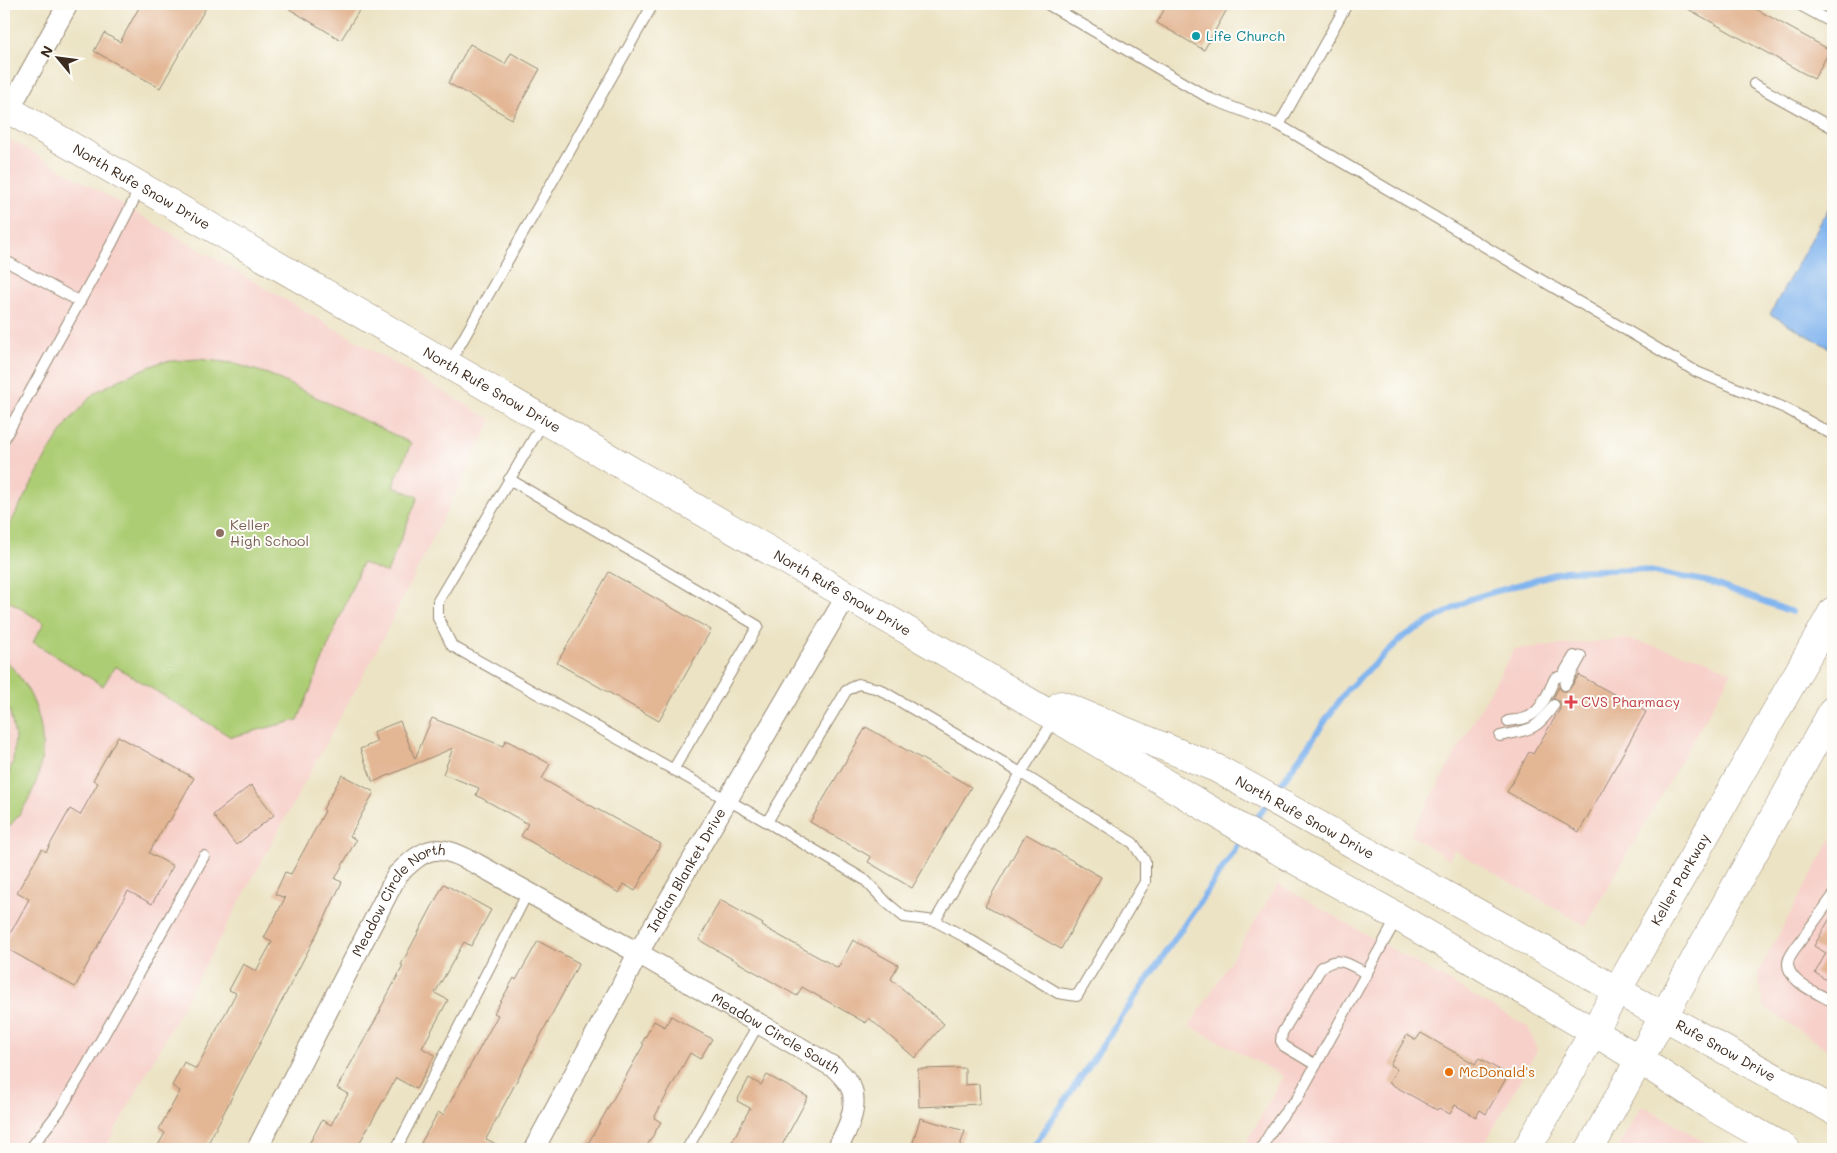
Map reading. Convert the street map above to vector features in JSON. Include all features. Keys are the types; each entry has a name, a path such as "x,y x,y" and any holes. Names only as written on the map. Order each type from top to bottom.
{"main road":[{"name":"North Rufe Snow Drive","path":"6,108 847,595 1291,858 1398,917 1594,1032"},
{"name":"Keller Parkway","path":"1527,1149 1833,611"},
{"name":"North Rufe Snow Drive","path":"979,672 1216,768 1419,882 1618,990"},
{"path":"1590,1149 1822,740 1833,710"},
{"path":"1398,917 1419,882"},
{"name":"Rufe Snow Drive","path":"1618,990 1833,1110"},
{"path":"1594,1032 1709,1105 1786,1149"}],"street":[{"path":"6,108 68,4"},
{"name":"Indian Blanket Drive","path":"534,1149 638,953 847,595"},
{"name":"Meadow Circle North","path":"257,1149 397,875 426,851 439,850 456,853 638,953"},
{"name":"Meadow Circle South","path":"638,953 835,1068 849,1084 852,1091 853,1110 848,1128 837,1149"}],"lane":[{"path":"448,365 652,4"},
{"path":"1047,4 1211,98 1279,125 1697,372 1787,409 1833,435"},
{"path":"1279,125 1347,4"},
{"path":"1798,4 1833,23"},
{"path":"1754,84 1833,128"},
{"path":"4,438 142,186"},
{"path":"4,260 80,302"},
{"path":"544,420 438,601 438,618 452,646 767,822 865,880 886,902 904,917 935,921 1058,993 1077,996 1145,882 1145,861 1133,843 1021,773 878,689 858,684 846,691 767,822"},
{"path":"509,479 758,626 673,770"},
{"path":"1508,721 1528,717 1534,713 1541,705 1556,678 1562,676 1577,656 1565,686"},
{"path":"1500,736 1532,729 1543,721 1554,705"},
{"path":"935,921 1021,773 1056,718"},
{"path":"30,1149 60,1110 83,1072 204,856"},
{"path":"396,1149 528,892"},
{"path":"1833,896 1788,959 1788,968 1793,977 1833,1002"},
{"path":"1261,1149 1272,1128 1297,1099 1398,917"},
{"path":"1316,1065 1284,1046 1281,1041 1282,1033 1321,968 1327,963 1333,960 1343,961 1367,974"},
{"path":"687,1149 758,1023"}],"shaded area":[{"name":"Keller High School","path":"4,136 492,420 379,646 105,1149 4,1149"},
{"path":"1626,639 1701,658 1732,672 1586,926 1454,850 1449,859 1410,835 1514,649"},
{"path":"1833,836 1833,1053 1764,1007 1758,972"},
{"path":"1278,884 1528,1027 1537,1050 1482,1149 1243,1149 1283,1076 1190,1026"},
{"path":"1642,1105 1716,1149 1617,1149"}],"green space":[{"path":"198,359 232,363 268,374 411,443 393,486 418,497 387,573 362,563 298,720 231,737 115,666 103,686 33,642 44,623 4,598 4,535 48,453 69,421 94,393 127,376 161,362"},
{"path":"4,659 21,679 33,700 40,722 42,745 40,768 33,790 21,812 4,832 4,788 13,761 15,737 10,712 4,701"}],"water":[{"path":"1833,200 1833,350 1770,314"}],"building":[{"path":"141,4 208,4 160,88 94,51 104,33 120,42"},
{"path":"281,4 363,4 341,40"},
{"name":"Life Church","path":"1167,4 1230,4 1204,50 1157,23"},
{"path":"1679,4 1747,4 1830,50 1814,79"},
{"path":"470,44 505,64 511,53 540,69 512,119 448,83"},
{"path":"609,572 711,630 659,721 557,663"},
{"name":"CVS Pharmacy","path":"1579,675 1646,712 1579,832 1507,792 1529,752 1533,754 1560,709 1560,702 1553,698 1559,687 1562,691 1568,691"},
{"path":"432,718 503,746 506,740 550,764 542,779 661,844 635,891 624,884 619,893 521,836 528,824 476,795 479,788 443,774 453,748 373,782 360,749 377,742 373,732 400,721 415,759"},
{"path":"866,727 971,787 912,888 868,862 871,857 810,822"},
{"path":"118,736 194,778 149,853 173,866 152,904 128,891 75,987 4,947 4,945 29,899 17,892 42,849 46,852 70,809 80,815 98,783 93,780"},
{"path":"342,775 374,792 350,836 356,840 335,879 342,882 325,918 205,1149 156,1149 165,1133 159,1129 180,1091 172,1086 184,1062 196,1069 236,993 229,990 243,964 256,971 272,942 264,938 285,898 275,894 285,872 291,874"},
{"path":"251,785 274,815 236,845 213,815"},
{"path":"1026,834 1101,877 1061,949 985,906"},
{"path":"444,884 491,910 471,946 464,942 435,993 448,1000 422,1048 435,1055 416,1089 396,1078 356,1149 319,1149 309,1144 322,1120 331,1125 348,1094 337,1088 381,1010 403,966 401,965"},
{"path":"720,900 763,924 762,926 838,968 853,940 898,965 891,979 944,1024 915,1058 869,1018 866,1023 802,987 797,996 699,940"},
{"path":"1833,913 1833,984 1815,973 1826,953 1814,946"},
{"path":"538,941 579,963 486,1139 506,1149 433,1149 421,1143 438,1112 443,1115 498,1015 494,1013 514,978 516,980"},
{"path":"671,1016 712,1039 700,1059 690,1053 654,1118 661,1122 645,1149 585,1149 644,1044 642,1043 654,1021 665,1027"},
{"name":"McDonald's","path":"1421,1033 1475,1064 1479,1058 1508,1075 1486,1114 1480,1110 1476,1117 1455,1105 1450,1114 1439,1108 1437,1110 1389,1083 1397,1069 1390,1065 1407,1035 1416,1040"},
{"path":"965,1068 965,1085 979,1084 980,1104 919,1107 918,1069"},
{"path":"767,1075 808,1097 780,1149 728,1149 750,1108 737,1101 749,1078 761,1085"},
{"path":"920,1118 965,1131 959,1149 911,1149"}],"waterway":[{"path":"1274,794 1347,690 1404,636 1470,599 1565,571 1637,569 1710,582 1792,612"},
{"path":"1251,827 1267,804"},
{"path":"1032,1149 1244,837"}],"place":[{"name":"Life Church","path":"1196,36"},
{"name":"Keller High School","path":"220,533"},
{"name":"CVS Pharmacy","path":"1571,702"},
{"name":"McDonald's","path":"1449,1072"}]}
